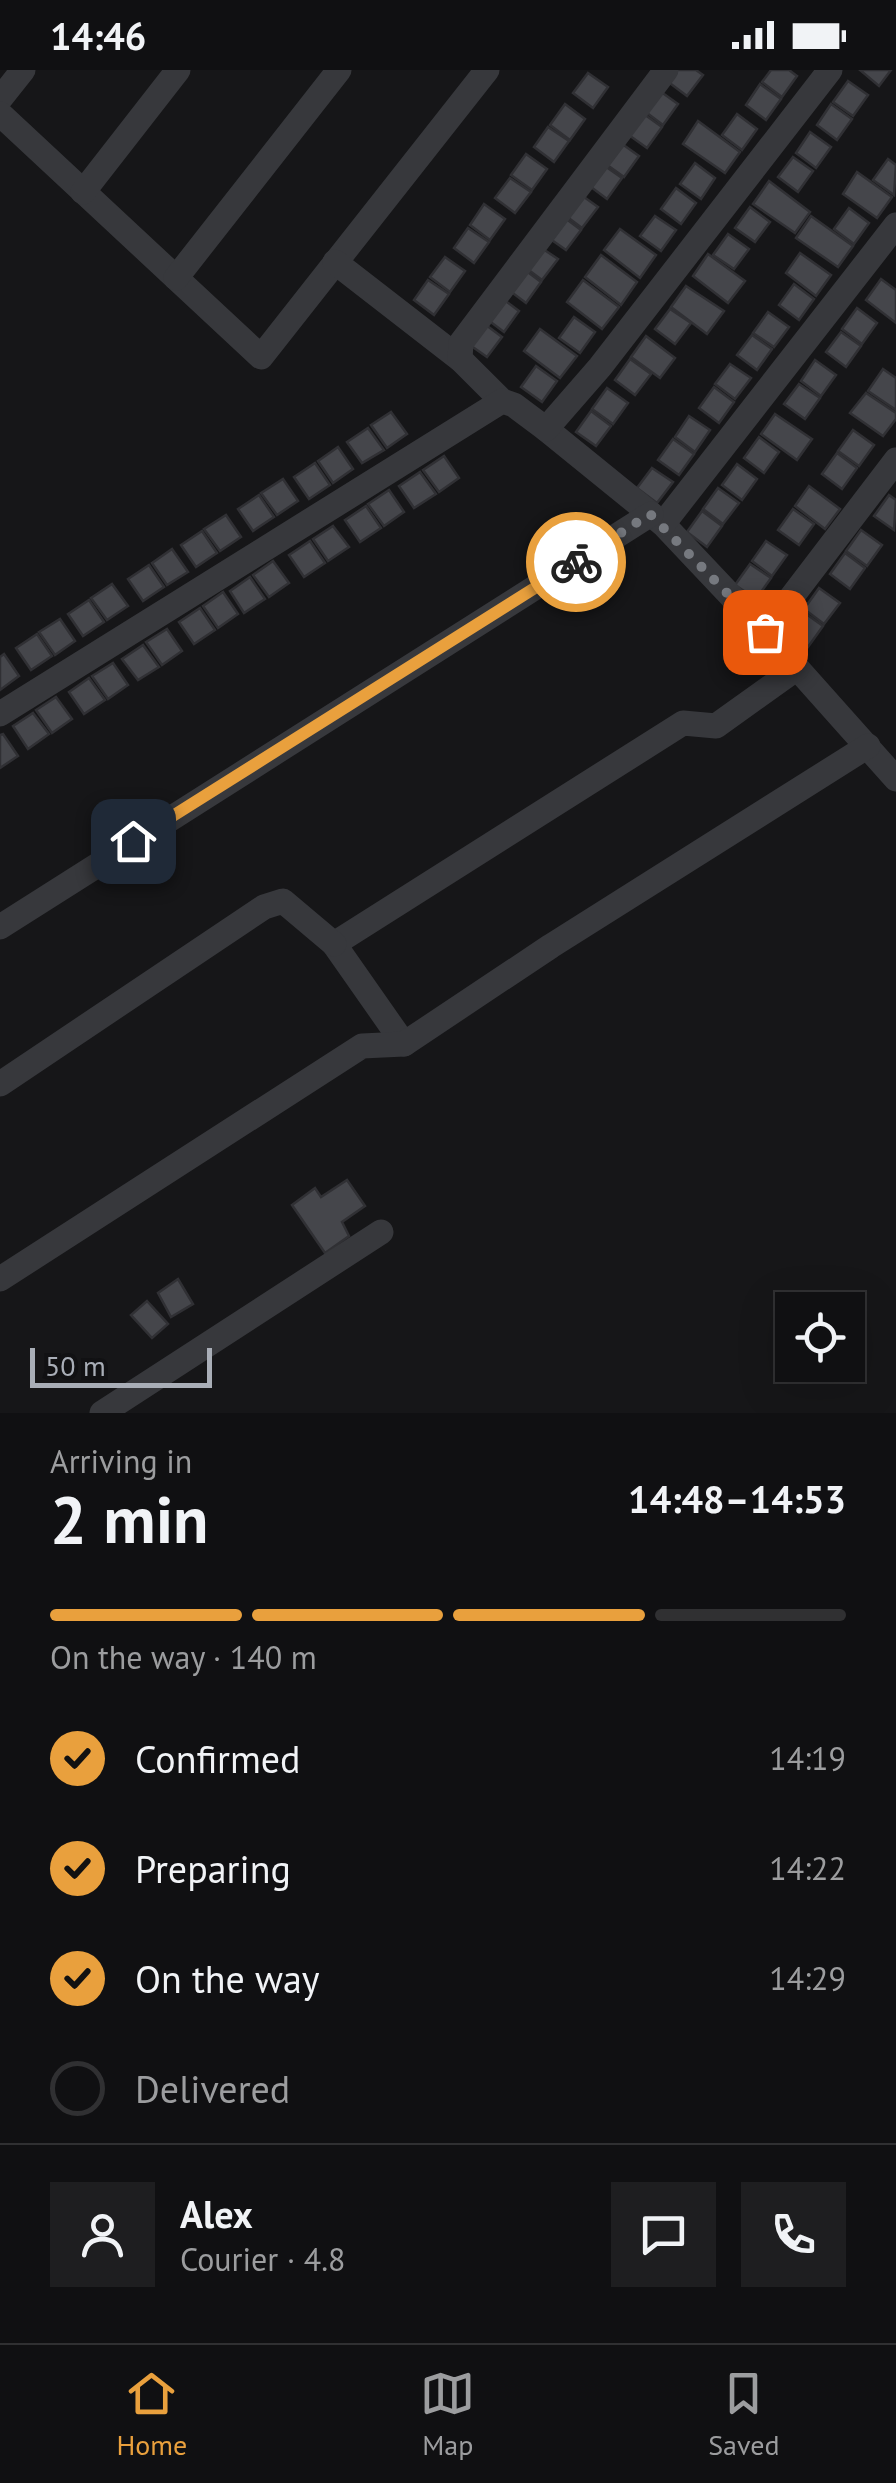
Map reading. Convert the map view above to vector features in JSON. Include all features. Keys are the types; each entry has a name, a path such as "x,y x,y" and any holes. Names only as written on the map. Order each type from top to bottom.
{"street":[{"path":"0,99 22,70"},
{"path":"83,192 178,70"},
{"path":"176,278 339,70"},
{"path":"0,114 261,357 487,70"},
{"path":"460,359 461,343 482,312 666,70"},
{"path":"546,429 600,367 830,70"},
{"path":"0,927 657,519 896,225"},
{"path":"335,262 460,359 502,401 514,405 546,429 657,519 765,632 896,779"},
{"path":"0,714 502,401"},
{"path":"765,632 896,460"},
{"path":"334,944 683,723 716,726 797,668"},
{"path":"0,1279 362,1046 404,1044 551,946 868,746"},
{"path":"0,1084 264,906 283,901 334,944 404,1044"},
{"path":"102,1413 381,1232"}],"building":[{"path":"675,70 696,70 703,75 687,96 667,81"},
{"path":"771,70 789,70 797,76 782,97 762,82"},
{"path":"860,70 891,70 879,86"},
{"path":"588,73 608,87 593,108 573,93"},
{"path":"848,81 868,95 853,116 833,102"},
{"path":"760,84 781,99 766,120 746,105"},
{"path":"657,89 678,104 663,125 643,110"},
{"path":"565,104 585,119 570,140 550,125"},
{"path":"831,104 852,119 837,140 817,125"},
{"path":"641,112 662,127 647,148 626,133"},
{"path":"737,114 757,129 742,150 722,135"},
{"path":"698,121 740,152 725,173 683,144"},
{"path":"548,127 569,141 554,162 534,147"},
{"path":"810,132 831,147 816,168 796,153"},
{"path":"618,141 639,156 624,177 603,162"},
{"path":"526,154 547,169 532,190 511,175"},
{"path":"793,157 813,171 798,192 778,177"},
{"path":"888,159 896,165 894,195 873,180"},
{"path":"695,163 715,178 701,199 680,184"},
{"path":"602,164 622,178 607,199 587,184"},
{"path":"857,172 892,197 877,218 843,194"},
{"path":"510,178 531,192 515,213 495,198"},
{"path":"769,181 810,212 795,233 753,204"},
{"path":"676,188 696,203 681,224 661,209"},
{"path":"577,192 598,207 582,228 562,213"},
{"path":"484,204 505,219 490,240 470,225"},
{"path":"750,207 770,222 755,242 735,228"},
{"path":"849,208 869,223 854,244 834,229"},
{"path":"561,215 581,230 566,250 546,236"},
{"path":"655,216 676,230 661,251 640,236"},
{"path":"811,216 853,246 838,267 796,238"},
{"path":"468,228 489,242 474,263 454,248"},
{"path":"620,229 656,255 640,278 604,250"},
{"path":"728,234 749,249 734,269 713,255"},
{"path":"537,245 558,259 542,280 522,265"},
{"path":"800,253 831,275 816,296 786,273"},
{"path":"708,254 745,281 728,303 693,276"},
{"path":"601,255 637,282 621,305 585,277"},
{"path":"445,257 465,271 450,292 430,277"},
{"path":"521,267 541,282 526,303 506,288"},
{"path":"881,279 896,290 896,323 866,300"},
{"path":"428,280 449,294 434,315 414,300"},
{"path":"583,280 619,307 602,329 567,302"},
{"path":"794,284 814,299 799,320 779,305"},
{"path":"686,286 724,311 707,334 671,307"},
{"path":"499,296 519,311 504,332 484,317"},
{"path":"857,308 877,323 862,344 842,329"},
{"path":"670,309 691,323 675,344 655,329"},
{"path":"768,312 789,327 774,347 753,333"},
{"path":"574,317 595,332 580,353 559,338"},
{"path":"482,322 502,337 487,357 467,343"},
{"path":"540,329 577,356 560,378 524,351"},
{"path":"841,332 861,346 846,367 826,352"},
{"path":"752,335 772,349 757,370 737,355"},
{"path":"646,336 675,358 660,378 631,357"},
{"path":"630,359 651,374 635,395 615,380"},
{"path":"815,360 836,375 821,396 801,381"},
{"path":"730,364 751,378 735,399 715,384"},
{"path":"536,366 557,381 542,402 521,387"},
{"path":"883,369 896,378 896,410 868,391"},
{"path":"799,384 820,398 805,419 784,404"},
{"path":"714,387 734,402 719,423 699,408"},
{"path":"607,388 628,403 613,424 592,409"},
{"path":"866,393 896,413 883,436 850,413"},
{"path":"591,411 611,426 596,446 576,432"},
{"path":"391,412 407,434 387,448 371,425"},
{"path":"775,414 812,439 797,460 761,434"},
{"path":"689,416 710,430 695,452 675,437"},
{"path":"368,428 384,450 362,463 347,442"},
{"path":"853,430 874,445 859,466 838,451"},
{"path":"759,437 779,452 764,473 744,458"},
{"path":"673,439 694,454 679,475 658,460"},
{"path":"338,447 353,469 333,483 318,461"},
{"path":"837,453 857,468 842,489 822,474"},
{"path":"444,456 459,478 439,492 423,470"},
{"path":"315,463 330,485 309,499 294,477"},
{"path":"737,464 757,479 742,500 722,485"},
{"path":"652,468 673,482 657,503 637,488"},
{"path":"420,472 436,494 414,508 399,486"},
{"path":"283,479 298,501 277,515 261,493"},
{"path":"809,486 840,509 825,529 795,506"},
{"path":"718,488 739,503 723,524 703,509"},
{"path":"389,490 404,512 384,526 368,504"},
{"path":"259,495 274,517 253,531 238,509"},
{"path":"889,495 896,500 894,530 874,516"},
{"path":"366,506 381,528 360,542 345,520"},
{"path":"793,509 814,524 799,545 778,530"},
{"path":"702,511 722,526 707,547 687,532"},
{"path":"226,515 241,537 220,551 204,529"},
{"path":"333,526 349,547 328,561 313,539"},
{"path":"861,530 882,545 867,566 846,551"},
{"path":"202,531 217,553 196,567 181,545"},
{"path":"310,541 325,563 304,577 289,555"},
{"path":"766,541 787,555 772,576 752,561"},
{"path":"172,549 188,572 167,585 152,563"},
{"path":"845,553 865,568 850,589 830,574"},
{"path":"273,561 289,583 269,597 253,575"},
{"path":"750,564 771,578 756,599 735,585"},
{"path":"149,565 164,587 143,601 128,579"},
{"path":"250,577 265,599 244,613 230,591"},
{"path":"112,584 128,606 107,620 91,598"},
{"path":"819,588 840,603 824,624 804,609"},
{"path":"223,592 238,614 218,628 203,606"},
{"path":"89,600 104,622 83,636 68,614"},
{"path":"200,608 215,630 194,644 179,622"},
{"path":"802,611 823,626 808,647 788,632"},
{"path":"60,619 75,641 55,655 39,632"},
{"path":"167,629 182,651 162,665 146,642"},
{"path":"37,634 52,656 31,670 16,648"},
{"path":"143,645 159,667 138,680 122,659"},
{"path":"4,654 19,676 0,690 0,657"},
{"path":"113,663 128,685 108,699 92,676"},
{"path":"89,678 105,700 84,714 69,692"},
{"path":"56,697 72,719 52,733 36,710"},
{"path":"33,713 49,734 28,749 13,726"},
{"path":"0,735 18,756 0,768"},
{"path":"347,1180 365,1206 342,1222 349,1236 325,1253 292,1205 315,1188 321,1197"},
{"path":"178,1279 193,1304 171,1317 158,1293"},
{"path":"147,1301 168,1324 152,1338 131,1315"}],"way so far":[{"path":"576,562 650,514 765,632"}],"route":[{"path":"133,841 576,562"}]}
